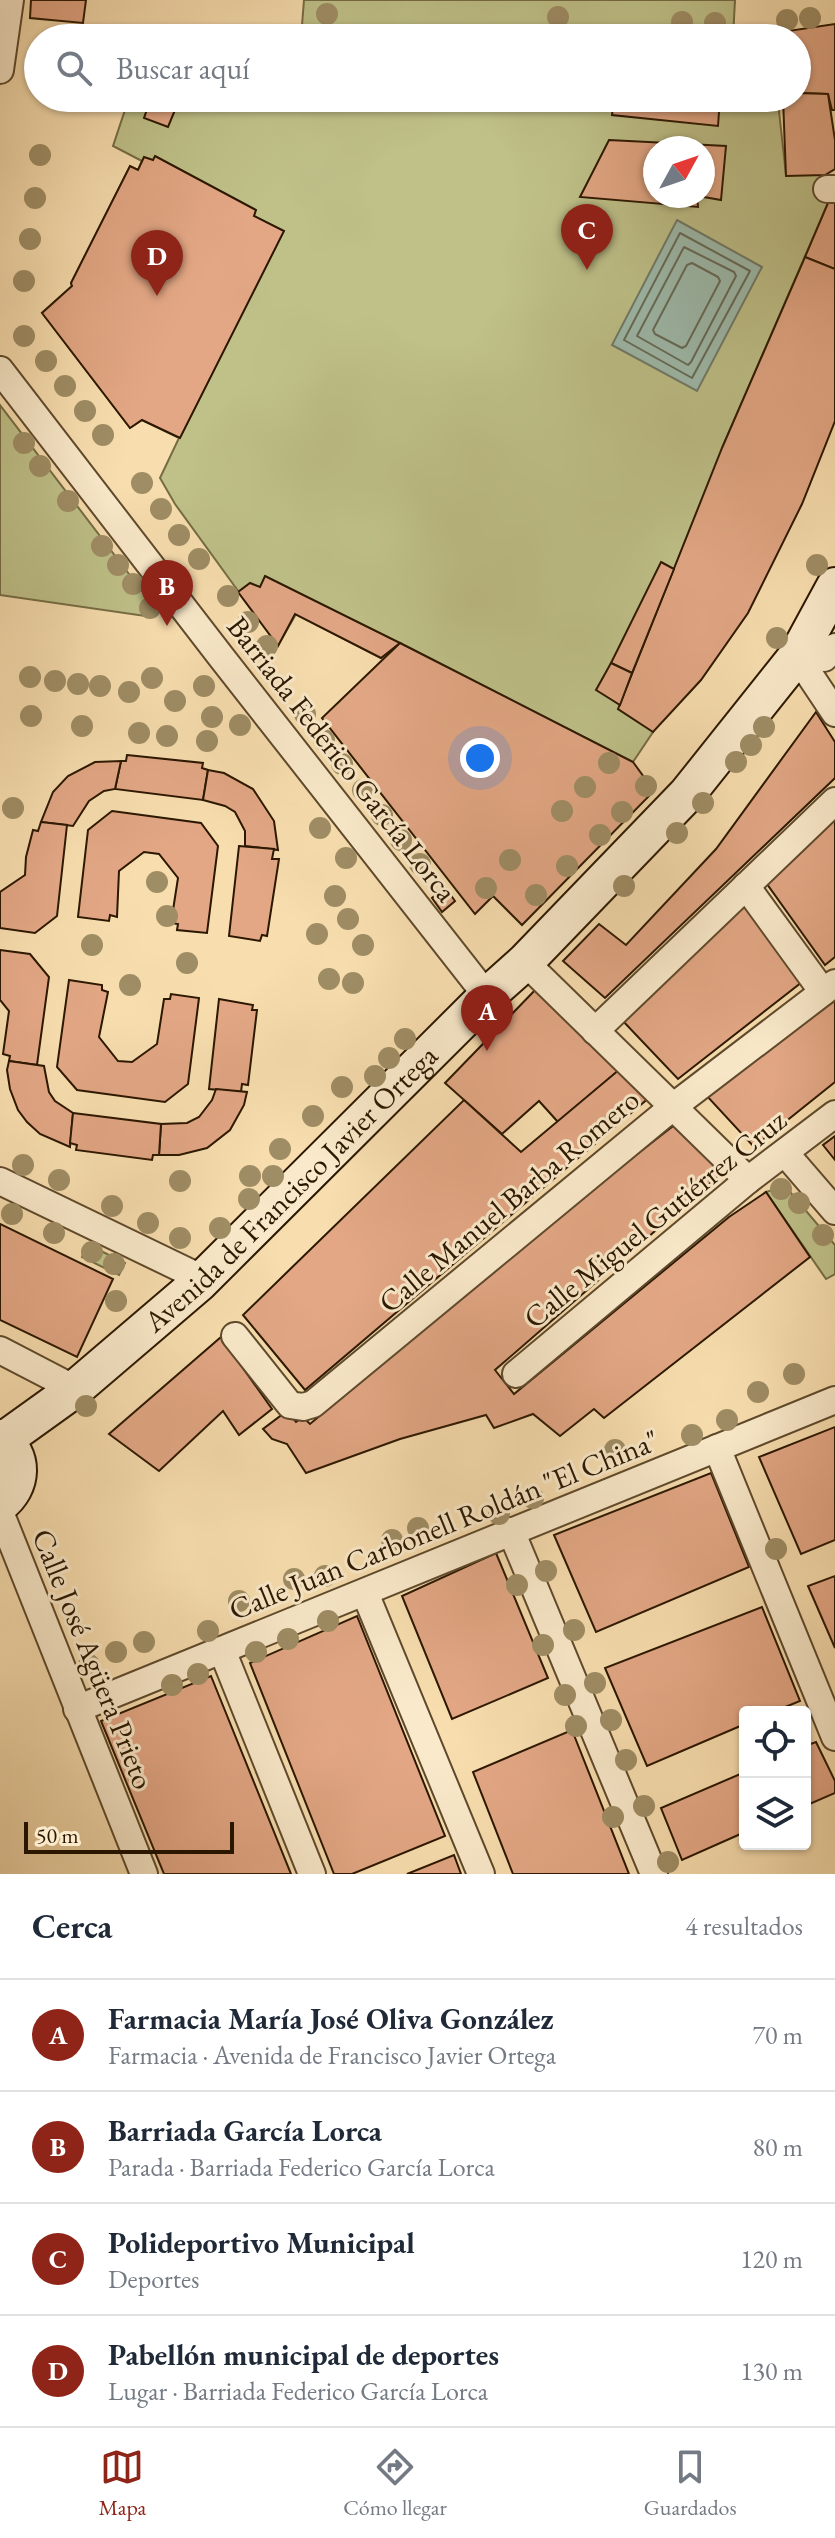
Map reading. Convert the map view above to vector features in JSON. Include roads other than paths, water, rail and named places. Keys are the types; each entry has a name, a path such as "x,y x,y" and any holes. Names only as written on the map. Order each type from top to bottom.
{"street":[{"path":"0,70 10,0"},
{"name":"Barriada Federico García Lorca","path":"0,370 487,996"},
{"name":"Avenida de Francisco Javier Ortega","path":"2,1439 75,1389 203,1279 487,996 525,962 819,654 835,586"},
{"path":"819,654 835,713"},
{"path":"595,1031 835,801"},
{"path":"746,886 829,987"},
{"path":"525,962 748,1180"},
{"name":"Calle Manuel Barba Romero","path":"235,1336 290,1405 303,1407 313,1404 674,1106 829,987"},
{"name":"Calle Miguel Gutiérrez Cruz","path":"516,1374 748,1180 835,1114"},
{"path":"785,1153 835,1211"},
{"path":"0,1181 203,1279"},
{"path":"0,1350 75,1389"},
{"name":"Calle Juan Carbonell Roldán \"El China\"","path":"77,1709 835,1400"},
{"path":"0,1504 15,1487 19,1475 18,1462 2,1439"},
{"path":"717,1448 835,1737"},
{"name":"Calle José Agüera Prieto","path":"0,1512 144,1874"},
{"path":"511,1531 654,1874"},
{"path":"365,1593 481,1874"},
{"path":"222,1650 312,1874"}],"water":[{"path":"677,220 762,267 697,391 612,345"}],"place":[{"name":"Polideportivo Municipal","path":"587,270"},
{"name":"Pabellón municipal de deportes","path":"157,296"},
{"name":"Barriada García Lorca","path":"167,626"},
{"name":"Farmacia María José Oliva González","path":"487,1051"}]}
